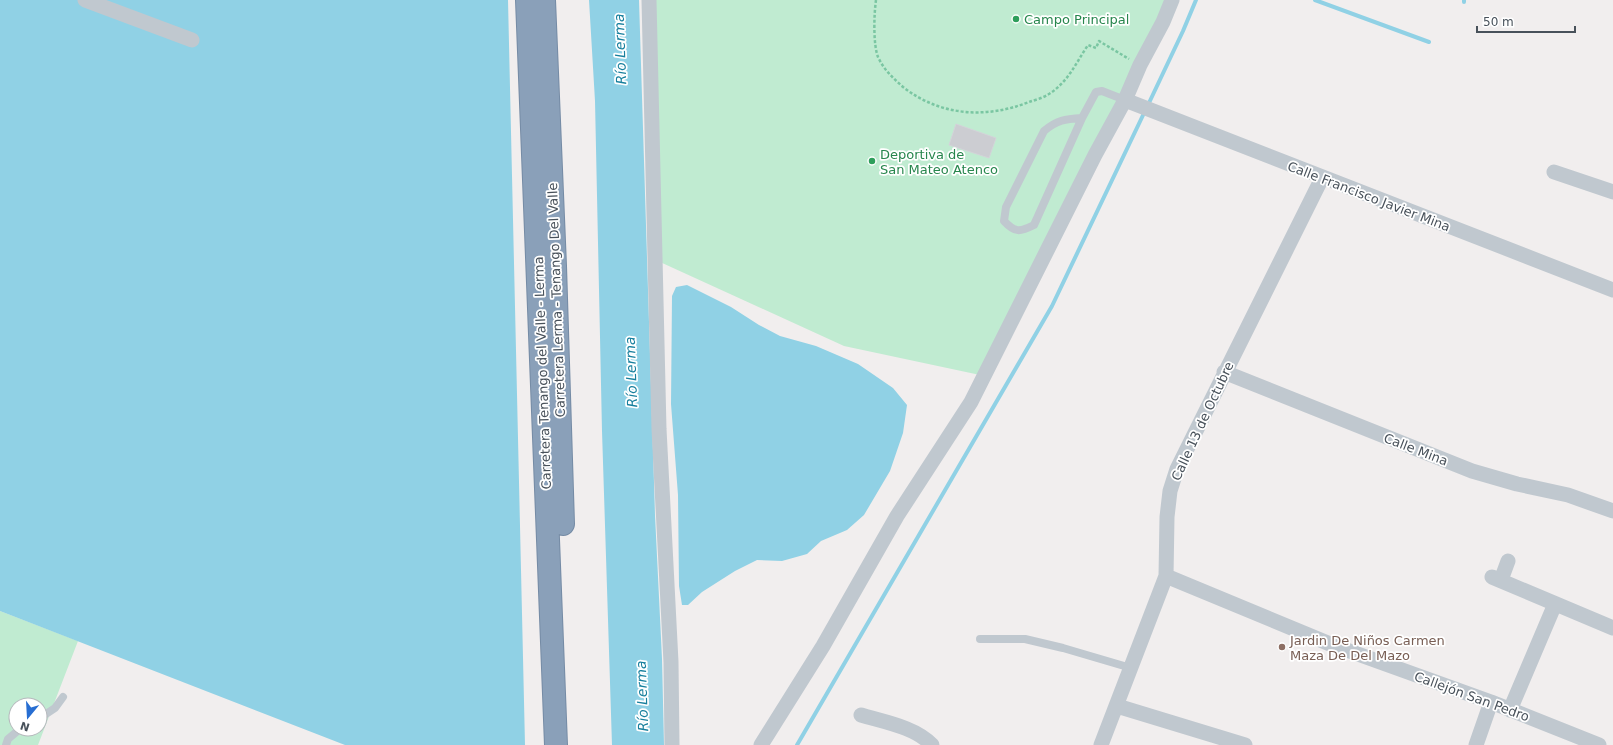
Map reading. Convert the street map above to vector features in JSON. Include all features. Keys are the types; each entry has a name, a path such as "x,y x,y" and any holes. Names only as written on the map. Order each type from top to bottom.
{"highway":[{"name":"Carretera Tenango del Valle - Lerma","path":"527,0 556,745"},
{"name":"Carretera Lerma - Tenango Del Valle","path":"544,0 555,266 569,745"}],"street":[{"path":"85,0 192,40"},
{"path":"649,0 659,429 671,662 672,745"},
{"path":"761,745 823,646 901,510 970,402 1095,155 1131,102 1140,66 1163,22 1172,0"},
{"name":"Calle Francisco Javier Mina","path":"1131,102 1322,178 1613,290"},
{"path":"1554,172 1613,192"},
{"name":"Calle 13 de Octubre","path":"1101,745 1166,576 1167,517 1170,491 1180,462 1322,178"},
{"name":"Calle Mina","path":"1224,372 1472,471 1510,482 1568,495 1613,511"},
{"path":"1508,561 1496,578 1613,628"},
{"name":"Callejón San Pedro","path":"1166,576 1330,644 1491,702 1599,745"},
{"path":"1510,710 1555,604"},
{"path":"1476,745 1491,702"},
{"path":"1116,706 1246,745"},
{"path":"861,715 911,731 925,738 932,745"}],"lane":[{"path":"1082,118 1068,119 1054,123 1044,131 1006,207 1004,221 1011,228 1022,231 1034,225 1082,118 1096,92 1102,91 1131,102"},
{"path":"980,639 1025,639 1063,648 1131,668"},
{"path":"48,713 55,708 63,697"}],"path":[{"path":"876,0 874,26 878,56 890,76 910,92 934,106 977,114 1020,106 1048,94 1067,79 1088,45 1096,48 1099,41 1140,66"}],"green space":[{"name":"Deportiva de San Mateo Atenco","path":"653,0 1166,0 1149,41 980,375 844,346 660,262"},
{"path":"0,611 78,641 48,719 48,697 8,697 8,737 41,737 38,745 0,745"}],"water":[{"path":"0,0 508,0 525,745 345,745 0,611"},
{"name":"Río Lerma","path":"589,0 639,0 655,515 662,659 664,745 612,745 602,431 595,101"},
{"path":"687,285 731,307 759,325 780,336 816,346 858,364 893,388 907,405 903,433 890,471 864,515 847,530 821,541 807,554 782,561 757,560 735,571 702,592 688,605 682,605 679,586 678,495 671,404 672,296 676,287"}],"building":[{"path":"956,124 996,138 989,158 949,145"}],"waterway":[{"path":"1148,105 1196,0"},
{"path":"1315,0 1429,42"},
{"path":"797,745 1052,306 1145,111"}],"place":[{"name":"Campo Principal","path":"1016,19"},
{"name":"Deportiva de San Mateo Atenco","path":"872,161"},
{"name":"Jardin De Niños Carmen Maza De Del Mazo","path":"1282,647"}]}
